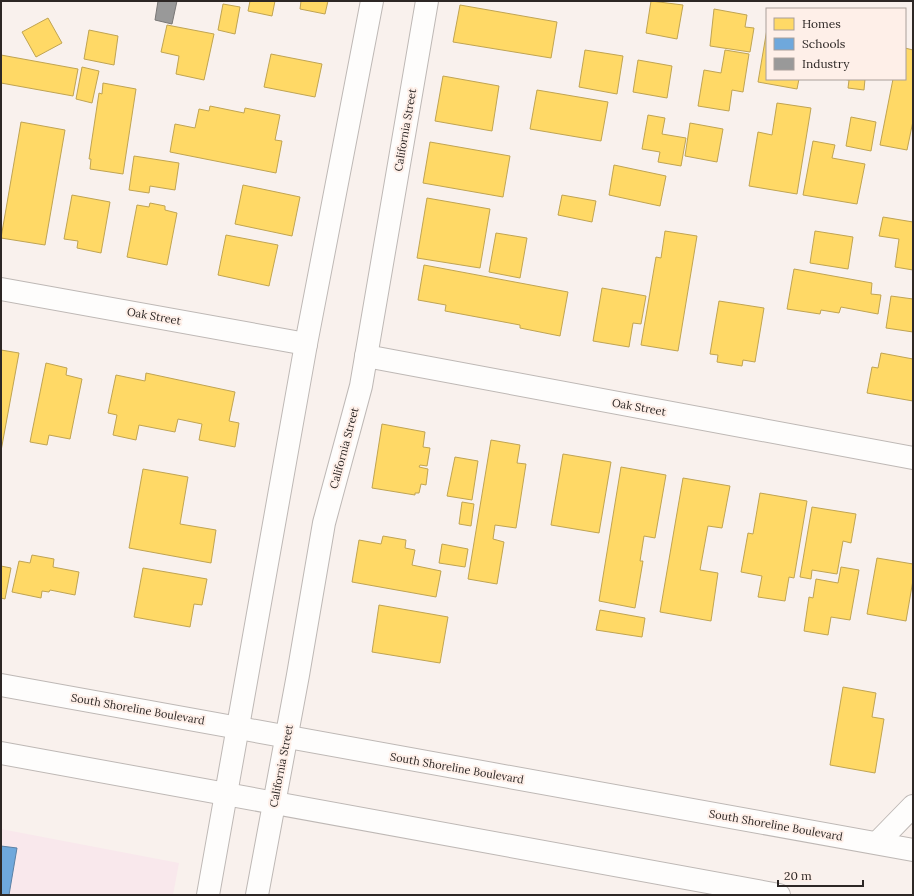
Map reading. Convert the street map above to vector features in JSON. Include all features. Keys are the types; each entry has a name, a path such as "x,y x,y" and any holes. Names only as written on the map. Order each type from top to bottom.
{"main road":[{"path":"208,895 239,728 306,344 372,1"},
{"name":"California Street","path":"257,895 324,523 361,386 427,1"},
{"name":"Oak Street","path":"1,289 306,344"},
{"name":"Oak Street","path":"366,356 913,458"},
{"name":"South Shoreline Boulevard","path":"1,684 913,850"},
{"path":"1,754 779,895"},
{"path":"877,843 913,806"}],"shaded area":[{"path":"1,829 179,863 173,895 1,895"}],"building: Homes":[{"path":"250,1 275,1 272,16 248,11"},
{"path":"301,1 328,1 325,14 300,9"},
{"path":"651,1 683,5 677,39 646,33"},
{"path":"223,4 240,7 235,34 218,30"},
{"path":"460,5 557,22 551,58 453,42"},
{"path":"714,9 747,15 745,27 754,28 750,52 710,46"},
{"path":"48,18 62,43 36,57 22,32"},
{"path":"167,25 214,34 204,80 176,74 179,56 161,52"},
{"path":"89,30 118,36 114,65 84,59"},
{"path":"766,35 766,80 799,80 797,89 758,82"},
{"path":"906,48 913,50 913,121 907,150 880,145 893,80 906,80"},
{"path":"585,50 623,56 617,94 579,87"},
{"path":"725,50 749,54 743,92 732,90 729,111 698,106 704,70 721,73"},
{"path":"271,54 322,64 315,97 264,87"},
{"path":"1,55 78,69 73,96 1,83"},
{"path":"638,60 672,66 667,98 633,92"},
{"path":"82,67 99,71 92,103 76,99"},
{"path":"443,76 499,86 492,131 435,121"},
{"path":"849,80 865,80 864,90 848,88"},
{"path":"103,83 136,89 123,174 90,169 91,159 89,159 99,93 102,94"},
{"path":"537,90 608,102 601,141 530,129"},
{"path":"777,103 811,108 797,194 749,186 758,132 772,135"},
{"path":"210,106 244,113 245,108 280,115 275,140 282,141 276,173 170,152 175,124 195,128 199,109 209,111"},
{"path":"648,115 665,118 662,134 686,138 681,166 658,162 660,152 642,149"},
{"path":"851,117 876,122 871,151 846,146"},
{"path":"21,122 65,130 45,245 1,238"},
{"path":"690,123 723,129 717,162 685,156"},
{"path":"813,141 835,145 832,158 865,164 857,204 803,195"},
{"path":"430,142 510,156 503,197 423,183"},
{"path":"134,156 179,163 175,190 150,186 149,193 129,190"},
{"path":"614,165 666,176 660,206 609,195"},
{"path":"243,185 300,197 292,236 235,224"},
{"path":"72,195 110,202 101,253 77,248 78,241 64,239"},
{"path":"562,195 596,201 592,222 558,215"},
{"path":"427,198 490,209 480,268 417,258"},
{"path":"150,203 165,206 165,210 177,213 167,265 127,257 137,205 149,207"},
{"path":"883,217 913,222 913,270 895,267 899,239 879,236"},
{"path":"665,231 697,236 678,351 641,345 656,257 661,258"},
{"path":"815,231 853,237 848,269 810,263"},
{"path":"496,233 527,238 520,278 489,272"},
{"path":"226,235 278,245 269,286 218,275"},
{"path":"424,265 568,292 560,336 520,328 520,325 445,311 446,305 418,300"},
{"path":"794,269 872,283 871,294 881,295 878,314 841,307 839,313 821,310 820,314 787,309"},
{"path":"602,288 646,296 641,324 633,323 629,347 593,341"},
{"path":"891,296 913,299 913,332 886,328"},
{"path":"719,301 764,308 755,362 743,360 742,366 717,362 718,355 710,354"},
{"path":"1,350 19,353 1,451"},
{"path":"881,353 913,359 913,401 867,393 872,367 878,368"},
{"path":"46,363 67,368 66,375 82,379 70,439 49,435 47,445 30,442"},
{"path":"146,373 235,392 229,421 239,423 235,447 199,440 202,424 178,419 175,432 139,425 136,440 113,435 117,415 108,413 116,375 145,381"},
{"path":"382,424 425,432 423,447 430,448 427,466 420,465 419,467 428,469 426,485 421,484 419,493 415,493 415,495 372,488"},
{"path":"491,440 520,445 517,463 526,464 516,528 495,525 493,539 504,542 497,584 468,579"},
{"path":"563,454 611,462 599,533 551,525"},
{"path":"455,457 478,461 472,500 447,496"},
{"path":"621,467 666,475 655,538 644,536 640,561 643,561 635,608 599,601"},
{"path":"143,469 188,477 180,524 216,530 211,563 129,548"},
{"path":"683,478 730,486 722,528 708,526 700,570 718,573 711,621 660,612"},
{"path":"760,493 807,501 794,578 789,577 785,601 758,597 762,576 741,572 748,533 753,534"},
{"path":"462,502 474,504 471,526 459,524"},
{"path":"812,507 856,514 851,543 843,541 837,574 812,570 811,579 800,577"},
{"path":"383,536 406,540 405,548 415,550 412,565 441,571 436,597 352,582 359,540 381,544"},
{"path":"442,544 468,549 465,567 439,563"},
{"path":"32,555 54,559 53,567 79,572 75,595 50,590 49,592 42,591 41,598 12,592 19,561 30,563"},
{"path":"877,558 913,564 913,580 906,621 867,614"},
{"path":"1,566 11,568 5,599 1,598"},
{"path":"841,567 859,570 850,620 831,617 828,635 804,631 809,597 813,598 816,579 838,583"},
{"path":"143,568 207,579 202,605 194,604 190,627 134,617"},
{"path":"379,605 448,617 440,663 372,652"},
{"path":"600,610 645,618 642,637 596,630"},
{"path":"843,687 876,693 872,717 884,719 875,773 830,765"}],"building: Schools":[{"path":"1,846 17,848 9,895 1,895"}],"building: Industry":[{"path":"158,1 177,1 172,24 155,20"}]}
